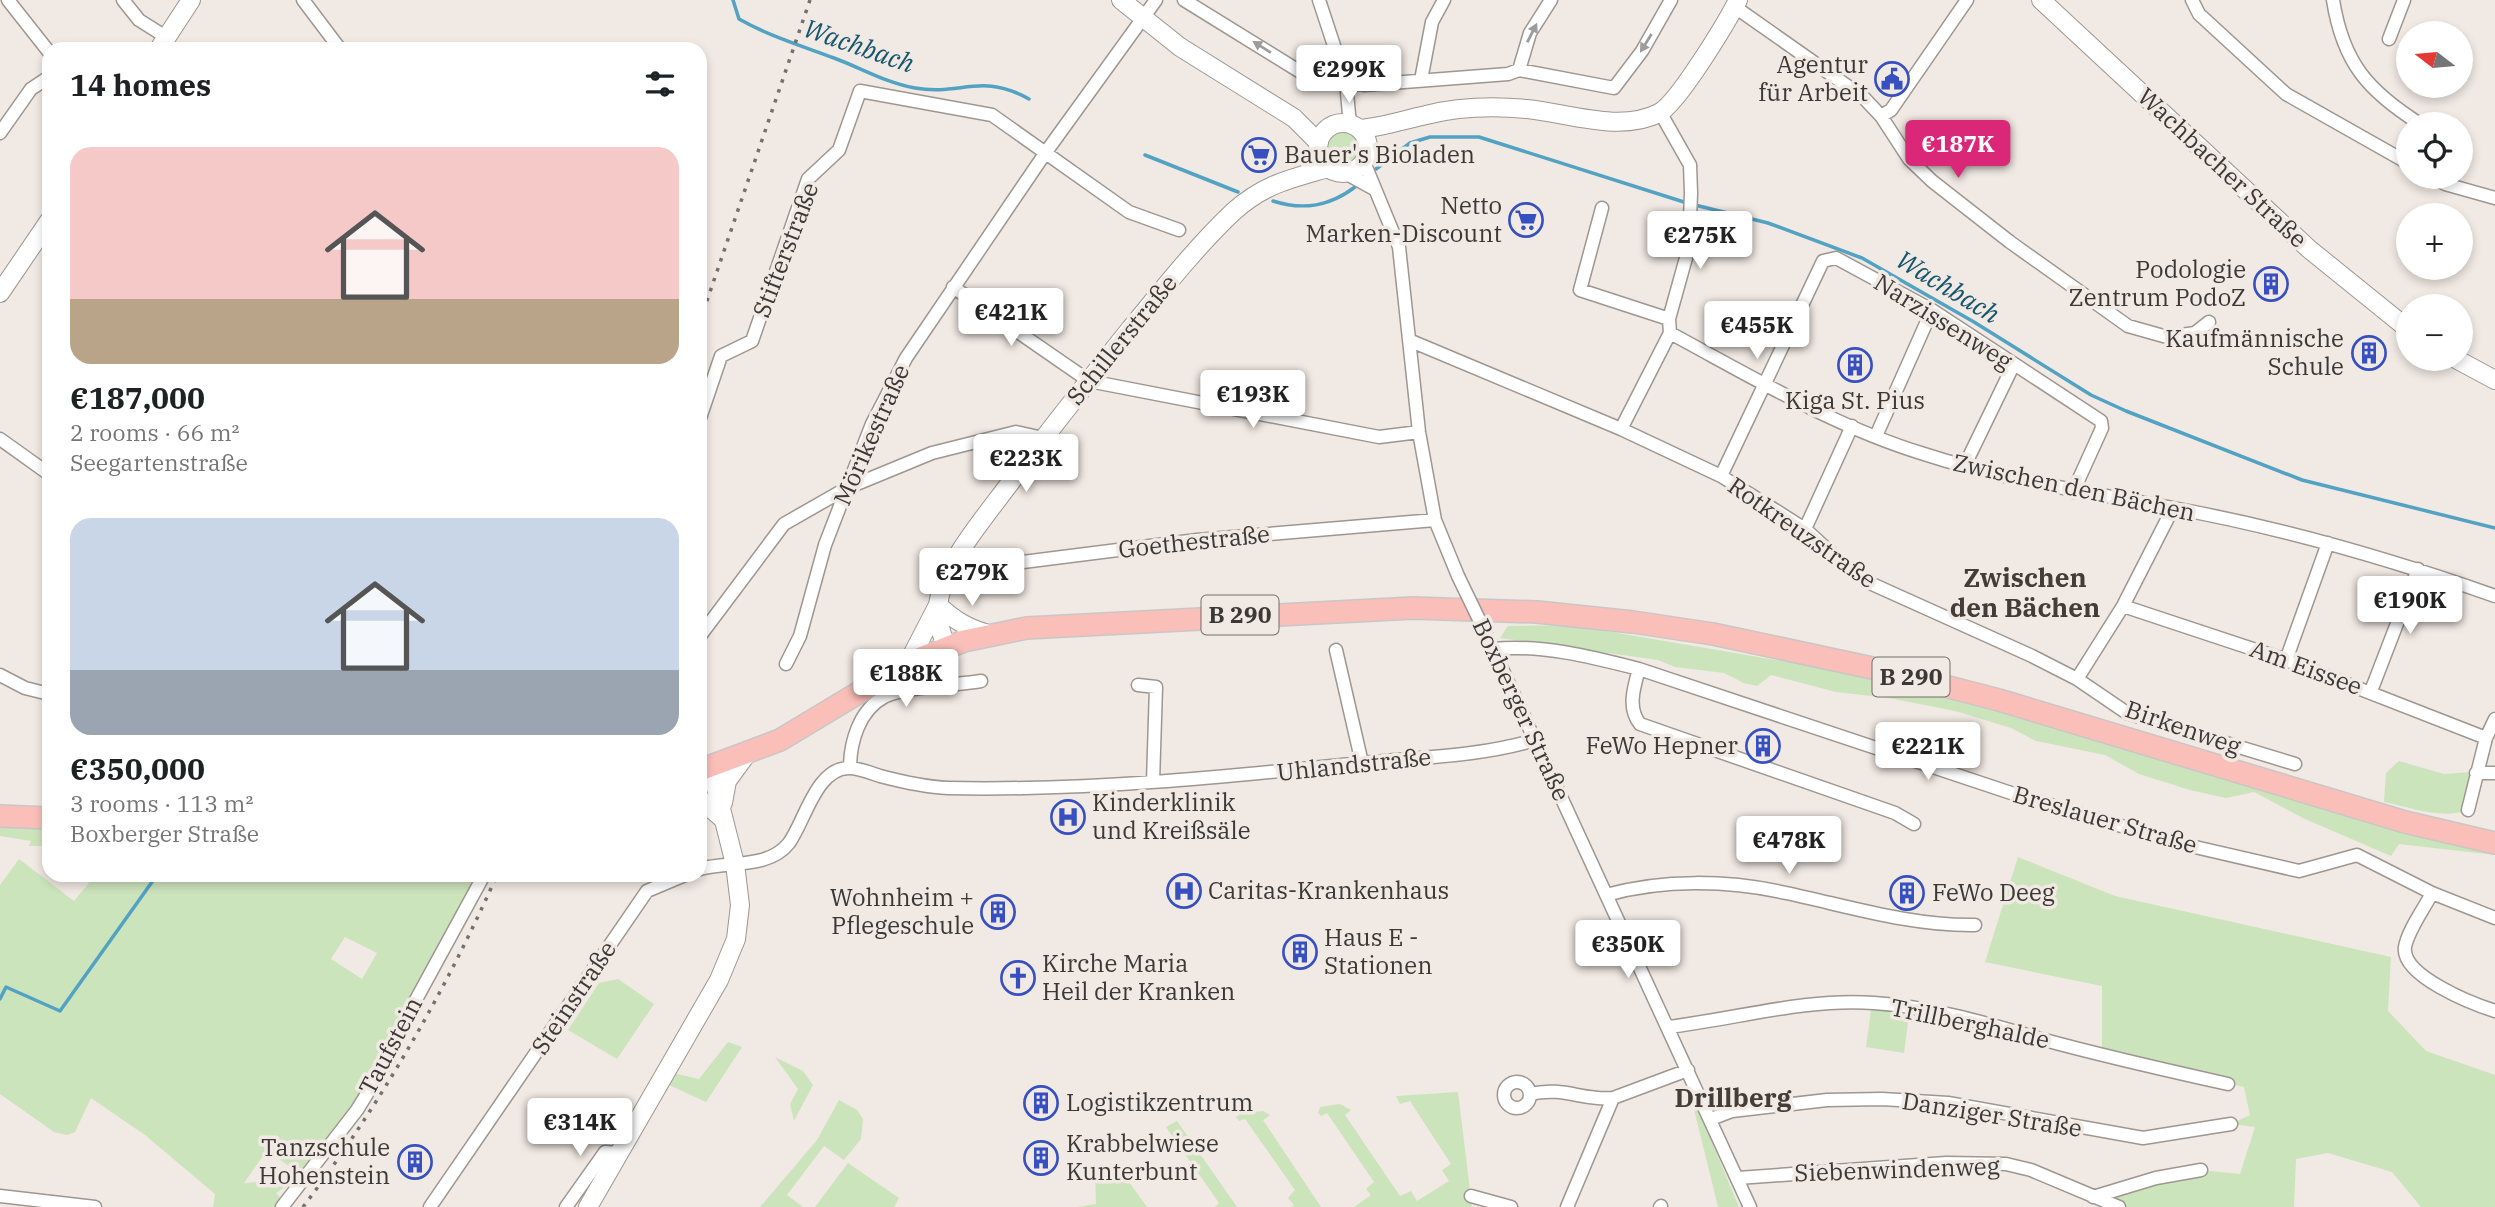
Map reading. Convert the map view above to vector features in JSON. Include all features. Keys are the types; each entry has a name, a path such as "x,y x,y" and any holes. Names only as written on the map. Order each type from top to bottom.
{"main road":[{"name":"B 290","path":"707,768 763,748 908,663 946,647 1027,628 1413,608 1537,612 1713,634 1954,688 2405,822 2495,844"},
{"path":"0,816 42,818"}],"street":[{"path":"8,0 42,43"},
{"path":"122,0 162,42"},
{"path":"164,42 191,0"},
{"path":"303,0 335,42"},
{"path":"1121,0 1141,18 1294,118 1328,159 1374,189"},
{"name":"Mörikestraße","path":"786,664 800,636 825,545 872,424 906,358 1046,152 1156,0"},
{"path":"1184,0 1307,76 1365,85 1508,74 1519,70 1614,88 1619,85 1671,0"},
{"path":"1319,0 1346,82 1355,127 1366,155"},
{"path":"1421,80 1432,22 1444,0"},
{"path":"1519,70 1530,33 1551,0"},
{"path":"1881,116 1891,110 1931,56 1967,0"},
{"name":"Wachbacher Straße","path":"2041,0 2309,249 2396,319"},
{"path":"2192,0 2199,14 2286,94 2396,156"},
{"path":"2333,0 2346,53 2360,73 2401,112"},
{"path":"2389,39 2404,0"},
{"path":"1294,118 1330,127 1355,127 1401,123 1427,114 1479,108 1526,109 1609,121 1660,112 1681,89 1737,3 1863,97 1881,116 1900,148 1932,181 2010,242 2128,326 2167,337 2195,333 2209,322"},
{"path":"0,132 31,89 42,82"},
{"name":"Stifterstraße","path":"707,397 721,356 752,341 808,180 839,150 860,91 992,115 1129,212 1179,230"},
{"path":"1621,429 1671,333 1669,319 1689,247 1690,165 1660,112"},
{"path":"1328,159 1366,155 1401,123"},
{"path":"1328,159 1330,127"},
{"name":"Boxberger Straße","path":"1366,155 1374,189 1399,247 1419,432 1435,520 1458,576 1750,1207"},
{"name":"Schillerstraße","path":"946,647 940,629 940,593 955,563 1043,438 1177,272 1234,211 1265,188 1328,159"},
{"path":"2463,189 2495,198"},
{"path":"1602,208 1580,290 1669,319"},
{"path":"2,286 42,230"},
{"name":"Narzissenweg","path":"1765,384 1823,261 1836,258 1932,310 2013,366 2101,421 2102,428 2073,492"},
{"path":"953,287 1089,381 1379,437 1419,432"},
{"path":"1876,436 1932,310"},
{"name":"Zwischen den Bächen","path":"1671,333 1765,384 1852,426 1964,467 2073,492 2173,508 2328,543 2418,569 2495,596"},
{"name":"Rotkreuzstraße","path":"1410,341 1621,429 1721,476 1805,529 1841,562 1872,584 2077,679"},
{"path":"1964,467 2013,366"},
{"path":"2473,368 2495,380"},
{"path":"1721,476 1765,384"},
{"path":"1805,529 1852,426"},
{"path":"707,627 784,524 847,488 932,453 1016,432 1043,438"},
{"path":"0,439 42,469"},
{"path":"2077,679 2123,606 2173,508"},
{"name":"Goethestraße","path":"955,563 968,569 1197,540 1435,520"},
{"path":"2286,660 2328,543"},
{"path":"2371,691 2418,569"},
{"path":"938,605 952,619 969,629 992,635"},
{"name":"Schillerstraße","path":"908,663 938,605"},
{"name":"Am Eissee","path":"2123,606 2286,660 2486,738"},
{"name":"Breslauer Straße","path":"1493,649 1515,647 1592,657 1639,669 2017,794 2182,844 2299,871 2357,855 2432,893"},
{"path":"1336,650 1362,763"},
{"path":"1639,669 1633,691 1632,710 1640,724 1895,813 1914,824"},
{"path":"0,675 25,688 42,692"},
{"name":"Birkenweg","path":"2077,679 2127,713 2295,764"},
{"path":"707,868 769,859 787,845 821,785 834,771 850,768 854,733 868,712 884,697 981,681"},
{"path":"1138,685 1156,687 1153,782"},
{"path":"2468,810 2486,738 2495,719"},
{"name":"Uhlandstraße","path":"850,768 913,784 946,788 1091,787 1304,771 1478,752 1535,740"},
{"path":"724,819 722,796 727,780 763,748"},
{"path":"2476,773 2495,773"},
{"path":"588,1207 719,980 736,939 740,905 735,864 724,819 707,774"},
{"path":"707,805 724,819"},
{"name":"Taufstein","path":"282,1207 357,1110 389,1058 412,1007 480,882"},
{"name":"Steinstraße","path":"430,1207 652,887 666,882"},
{"path":"1606,895 1636,886 1724,885 1783,892 1864,911 1944,925 1975,925"},
{"path":"2495,918 2432,893 2405,947 2407,960 2423,976 2467,1002 2495,1011"},
{"name":"Trillberghalde","path":"1668,1027 1798,1006 1872,1003 1898,1005 2009,1028 2165,1072 2228,1084"},
{"path":"1530,1094 1559,1090 1603,1100 1688,1070"},
{"path":"1567,1207 1613,1098"},
{"name":"Danziger Straße","path":"1711,1119 1746,1110 1828,1100 1882,1099 1948,1103 2143,1138 2231,1124"},
{"path":"566,1207 605,1152 617,1153"},
{"name":"Siebenwindenweg","path":"1738,1178 1933,1164 2006,1164 2031,1170 2119,1207"},
{"path":"2093,1197 2156,1178 2201,1170"},
{"path":"0,1196 95,1207"},
{"path":"1471,1196 1511,1207"}],"green space":[{"path":"1343,131 1354,136 1359,147 1354,158 1343,163 1332,158 1327,147 1332,136"},
{"path":"1571,625 1817,667 1988,707 2403,832 2495,851 2495,855 2399,844 2391,856 2305,819 2254,792 2226,798 2190,790 2139,774 2105,755 2036,741 2011,728 1955,711 1889,698 1836,692 1771,675 1757,686 1724,673 1675,667 1658,660 1500,638 1508,626"},
{"path":"2399,761 2444,774 2473,772 2468,810 2437,813 2384,802 2386,773"},
{"path":"0,816 42,818 42,846 29,846 31,841 0,836"},
{"path":"2018,857 2115,896 2391,957 2388,1011 2426,1051 2495,1075 2495,1207 2421,1207 2392,1172 2328,1153 2296,1159 2294,1207 2119,1207 2093,1197 2201,1170 2240,1174 2255,1127 2231,1124 2250,1115 2244,1087 2102,1055 2102,986 1985,962"},
{"path":"19,859 42,877 42,882 49,882 74,901 88,882 480,882 389,1058 305,1178 267,1150 244,1183 290,1179 293,1182 276,1193 285,1203 282,1207 213,1207 215,1194 145,1135 91,1098 75,1132 67,1135 54,1132 0,1094 0,885","holes":["345,937 377,953 362,979 331,959"]},
{"path":"618,979 654,1004 617,1059 568,1030 599,983"},
{"path":"1872,1003 1910,1007 1904,1053 1866,1047"},
{"path":"728,1042 742,1047 706,1102 667,1084 673,1073 699,1079"},
{"path":"775,1057 803,1071 813,1085 794,1121 790,1104 798,1089"},
{"path":"1458,1092 1472,1207 1354,1207 1371,1195 1366,1189 1374,1182 1327,1113 1321,1116 1318,1113 1320,1107 1340,1104 1351,1110 1345,1115 1400,1196 1411,1191 1417,1201 1449,1181 1442,1170 1451,1164 1410,1101 1400,1104 1396,1096"},
{"path":"1691,1097 1694,1099 1739,1207 1718,1207"},
{"path":"839,1100 857,1110 863,1119 861,1139 844,1160 824,1146 787,1195 803,1207 760,1207 817,1140"},
{"path":"1263,1111 1270,1115 1263,1120 1321,1207 1291,1207 1294,1205 1288,1198 1295,1190 1245,1119 1239,1121 1236,1117 1242,1113"},
{"path":"1177,1121 1237,1207 1215,1207 1219,1203 1166,1127"},
{"path":"848,1163 899,1198 894,1207 815,1207"},
{"path":"1116,1164 1147,1207 1078,1207 1096,1204 1095,1172 1099,1165"}],"waterway":[{"name":"Wachbach","path":"733,0 739,19 750,25 894,83 931,90 971,86 997,87 1029,99"},
{"name":"Wachbach","path":"1376,169 1410,143 1430,137 1479,137 1687,203"},
{"name":"Wachbach","path":"1145,155 1238,192"},
{"name":"Wachbach","path":"1273,201 1295,206 1316,205 1336,199 1355,187"},
{"name":"Wachbach","path":"1695,205 1768,223 1862,258 1974,322 2091,395 2126,411 2302,480 2495,528"},
{"path":"0,999 6,987 60,1011 152,882"}],"railway":[{"path":"707,301 810,0"},
{"path":"303,1207 385,1088 456,962 494,882"}],"place":[{"name":"Agentur für Arbeit","path":"1892,79"},
{"name":"Bauer's Bioladen","path":"1259,155"},
{"name":"Netto Marken-Discount","path":"1526,220"},
{"name":"Podologie Zentrum PodoZ","path":"2271,284"},
{"name":"Kaufmännische Schule","path":"2369,353"},
{"name":"Kiga St. Pius","path":"1855,365"},
{"name":"FeWo Hepner","path":"1763,746"},
{"name":"Kinderklinik und Kreißsäle","path":"1068,817"},
{"name":"Caritas-Krankenhaus","path":"1184,891"},
{"name":"FeWo Deeg","path":"1907,893"},
{"name":"Wohnheim + Pflegeschule","path":"998,912"},
{"name":"Haus E - Stationen","path":"1300,952"},
{"name":"Kirche Maria Heil der Kranken","path":"1018,978"},
{"name":"Logistikzentrum","path":"1041,1103"},
{"name":"Krabbelwiese Kunterbunt","path":"1041,1158"},
{"name":"Tanzschule Hohenstein","path":"415,1162"}],"district":[{"name":"Zwischen den Bächen","path":"2025,593"},
{"name":"Drillberg","path":"1733,1098"}]}
